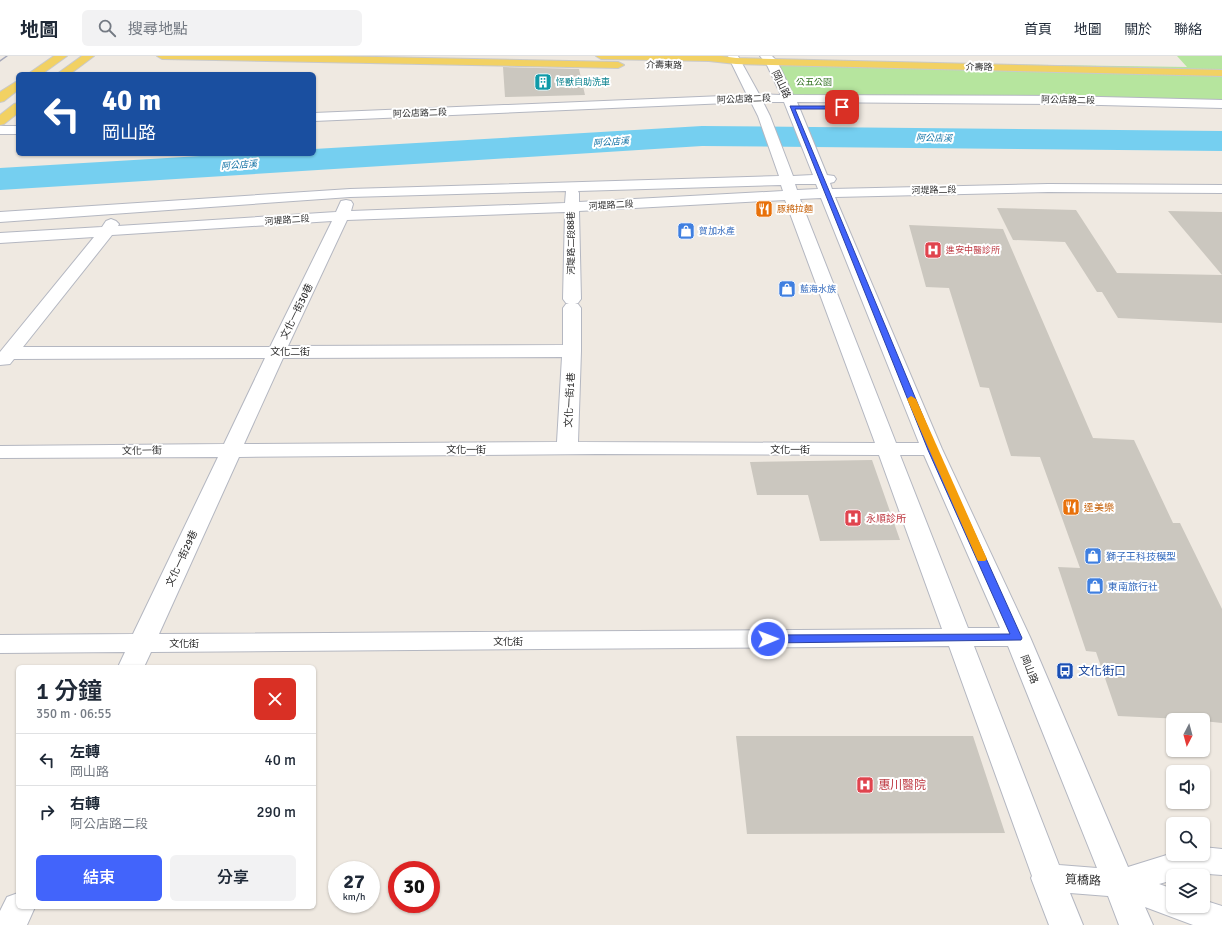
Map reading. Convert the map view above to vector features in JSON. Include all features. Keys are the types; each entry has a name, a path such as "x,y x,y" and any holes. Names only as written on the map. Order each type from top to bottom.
{"main road":[{"path":"37,72 62,56"},
{"path":"66,72 89,56"},
{"name":"介壽東路","path":"162,56 705,66 735,59"},
{"name":"介壽東路","path":"602,56 735,59"},
{"name":"介壽路","path":"735,59 1222,73"},
{"path":"0,98 16,86"},
{"path":"0,121 16,109"}],"street":[{"path":"735,59 759,107 787,180 1047,878 1066,925"},
{"name":"岡山路","path":"768,59 793,107 932,450 1017,638 1136,925"},
{"name":"阿公店路二段","path":"793,107 1060,100 1222,104"},
{"name":"阿公店路二段","path":"316,127 759,107"},
{"name":"阿公店路二段","path":"316,117 759,107 1079,107 1222,111"},
{"path":"0,130 16,130"},
{"path":"0,140 16,139"},
{"name":"河堤路二段","path":"0,217 350,193 846,178"},
{"name":"河堤路二段","path":"822,179 1048,188 1222,188"},
{"name":"河堤路二段","path":"0,238 342,216 571,207 787,180"},
{"name":"河堤路二段88巷","path":"572,351 571,207 573,186"},
{"name":"文化一街30巷","path":"231,449 342,216 350,193"},
{"path":"4,359 107,231 118,209"},
{"name":"文化二街","path":"4,359 277,352 572,351"},
{"name":"文化一街1巷","path":"566,448 572,351"},
{"name":"文化一街","path":"0,452 231,449 566,448 932,450"},
{"name":"文化一街29巷","path":"132,665 231,449"},
{"name":"文化街","path":"0,644 1017,638"},
{"name":"筧橋路","path":"1118,883 1195,860 1222,862"},
{"name":"筧橋路","path":"1047,878 1118,883 1166,900"},
{"path":"10,925 18,909"},
{"path":"1200,913 1222,921"}],"green space":[{"name":"公五公園","path":"1177,56 1222,56 1222,104 789,98 771,61 1187,67"}],"building":[{"name":"怪獸自助洗車","path":"503,67 579,69 585,95 505,97"},
{"path":"997,208 1076,210 1117,273 1222,275 1222,323 1118,318 1102,292 1097,292 1065,242 1013,240"},
{"path":"1168,211 1222,212 1222,275"},
{"path":"909,225 1003,229 1093,438 1134,440 1173,523 1180,523 1222,609 1222,723 1210,722 1210,713 1166,713 1166,718 1118,716 1096,652 1086,651 1058,567 1080,568 1040,457 1011,456 989,388 980,387 949,288 926,287"},
{"path":"872,460 900,540 820,541 808,495 757,495 750,462"},
{"name":"惠川醫院","path":"736,736 973,736 1005,833 747,834"}],"waterway":[{"name":"阿公店溪","path":"0,179 702,136 1222,141"}],"railway":[{"path":"0,61 7,56"}],"slow traffic":[{"path":"911,399 932,450 982,559"}],"place":[{"name":"怪獸自助洗車","path":"543,82"},
{"name":"豚將拉麵","path":"764,209"},
{"name":"賀加水產","path":"686,231"},
{"name":"進安中醫診所","path":"933,250"},
{"name":"藍海水族","path":"787,289"},
{"name":"達美樂","path":"1071,507"},
{"name":"永順診所","path":"853,518"},
{"name":"獅子王科技模型","path":"1093,556"},
{"name":"東南旅行社","path":"1095,586"},
{"name":"文化街口","path":"1065,671"},
{"name":"惠川醫院","path":"865,785"}],"route":[{"path":"768,639 1017,638 932,450 826,193 797,115 792,108 842,107"}]}
